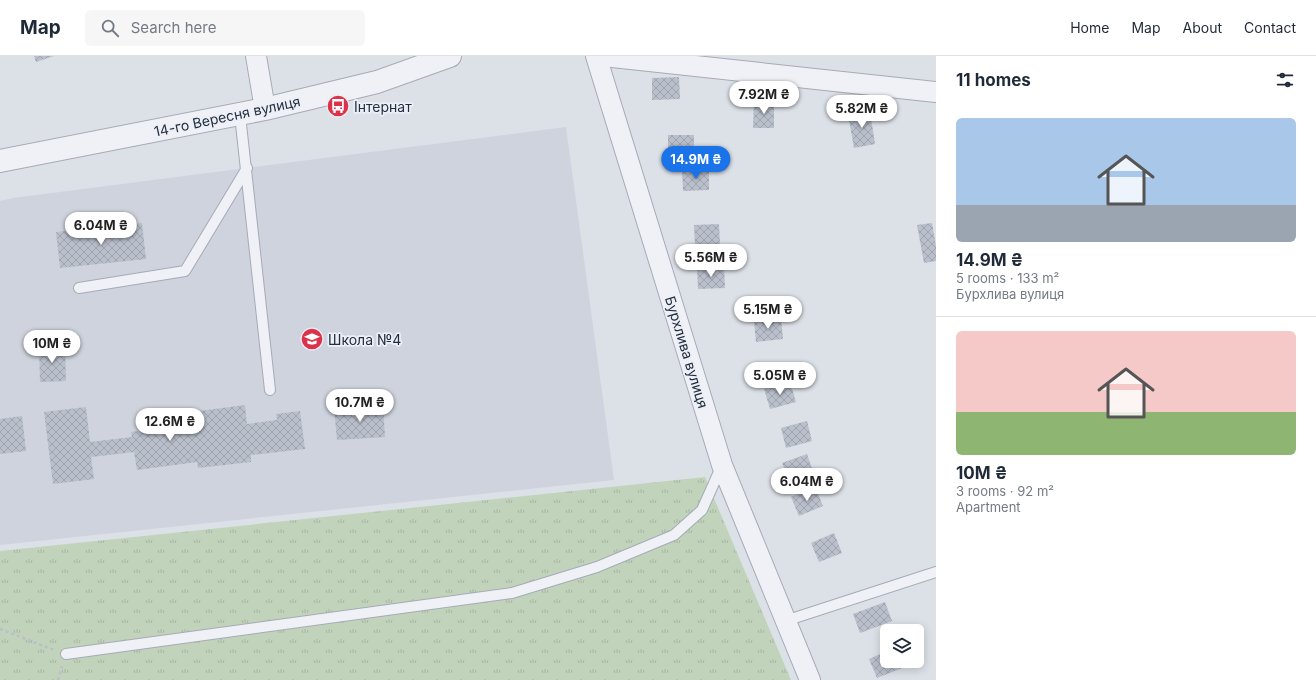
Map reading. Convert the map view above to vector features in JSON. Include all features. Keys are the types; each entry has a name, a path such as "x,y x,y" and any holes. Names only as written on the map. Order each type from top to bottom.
{"street":[{"path":"256,56 265,109"},
{"name":"14-го Вересня вулиця","path":"0,161 240,115 377,82 450,56"},
{"name":"Бурхлива вулиця","path":"596,56 722,465 810,680"},
{"path":"603,56 936,92"}],"lane":[{"path":"240,115 247,168 270,390"},
{"path":"79,288 185,271 247,168"},
{"path":"66,654 512,593 597,567 674,535 702,510 722,465"},
{"path":"785,621 936,572"}],"path":[{"path":"0,629 66,654"}],"shaded area":[{"name":"Школа №4","path":"566,127 614,480 0,545 0,201 13,198"}],"green space":[{"path":"705,477 791,680 0,680 0,551"}],"building":[{"path":"34,56 54,56 36,62"},
{"path":"679,77 680,99 652,100 652,78"},
{"path":"754,101 774,101 774,128 753,128"},
{"path":"870,111 875,144 854,148 848,114"},
{"path":"668,135 694,135 694,155 668,156"},
{"path":"709,169 709,190 683,191 682,170"},
{"path":"142,223 146,259 60,268 56,232"},
{"path":"932,223 936,246 936,261 924,263 917,225"},
{"path":"719,224 720,245 695,246 694,225"},
{"path":"697,267 724,267 725,288 698,289"},
{"path":"781,318 783,339 756,342 754,321"},
{"path":"65,345 66,381 40,382 39,346"},
{"path":"790,382 796,402 770,409 764,389"},
{"path":"245,405 247,424 277,420 276,414 300,411 305,449 251,455 251,462 198,468 197,462 137,470 134,452 91,457 94,479 53,484 44,412 86,407 90,442 132,437 131,432 156,429 156,435 194,431 192,412"},
{"path":"383,405 385,437 337,440 334,408 351,407 352,416 361,415 361,407"},
{"path":"22,416 26,451 0,454 0,419"},
{"path":"807,421 812,441 786,448 781,428"},
{"path":"807,454 814,474 790,482 782,463"},
{"path":"815,487 823,506 799,516 791,497"},
{"path":"834,533 842,553 819,562 811,543"},
{"path":"885,602 892,621 880,624 880,626 860,633 853,614"},
{"path":"880,654 880,668 902,668 877,678 869,659"}],"place":[{"name":"Інтернат","path":"338,106"},
{"name":"Школа №4","path":"312,339"}]}
